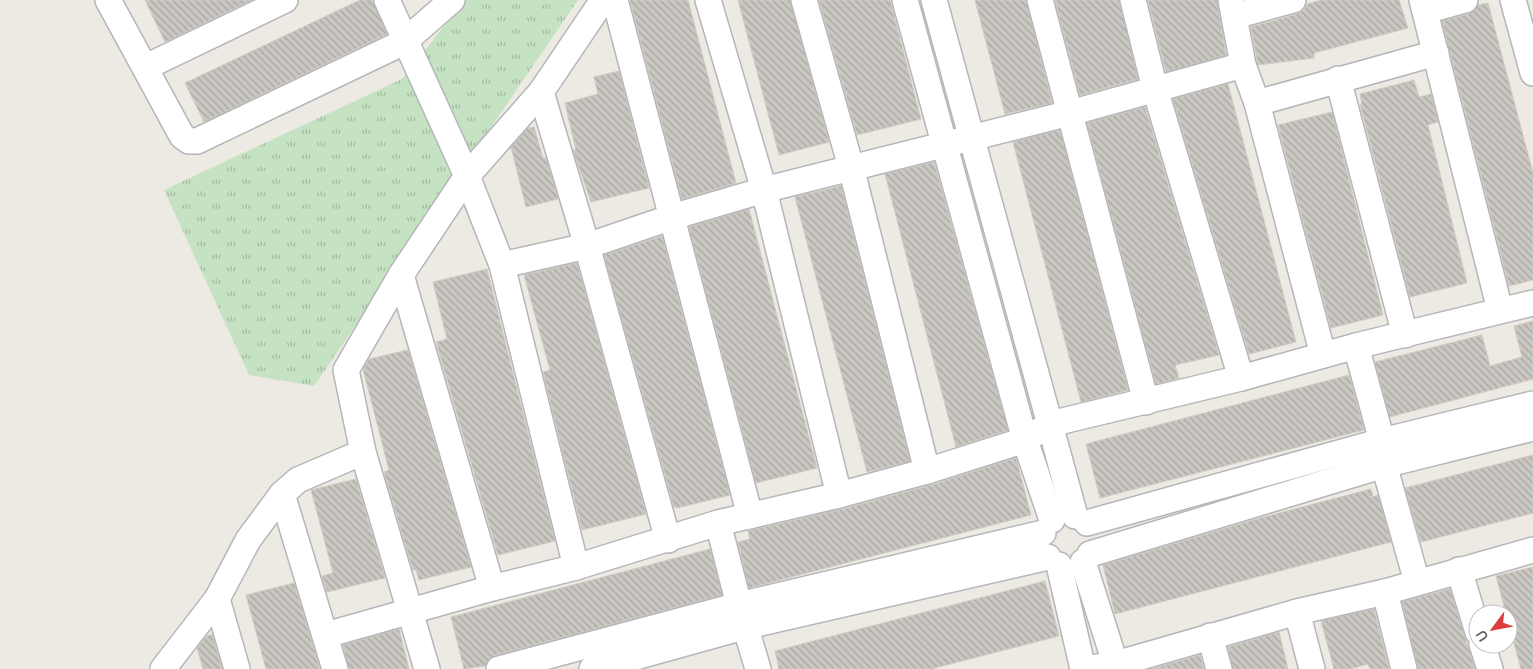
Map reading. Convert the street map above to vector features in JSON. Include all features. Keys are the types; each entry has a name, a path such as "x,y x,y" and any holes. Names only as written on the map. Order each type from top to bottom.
{"street":[{"path":"108,0 182,136 188,141 197,141 404,42 452,0"},
{"path":"146,67 285,0"},
{"path":"386,0 468,176 502,265 576,567"},
{"path":"427,669 364,452 346,370 401,275 468,176 541,92 603,0"},
{"path":"615,0 750,516"},
{"path":"708,0 764,190 839,495"},
{"path":"804,0 851,167 927,471"},
{"path":"905,0 1025,440 1064,523 1094,538 1087,558 1117,667"},
{"path":"934,0 970,138 1050,424 1064,523"},
{"path":"1040,0 1146,402"},
{"path":"1132,0 1156,89 1241,378"},
{"path":"1293,0 1233,8 1244,64 1257,102 1322,355"},
{"path":"1465,0 1424,5 1500,310"},
{"path":"1513,0 1533,73"},
{"path":"1257,102 1436,53"},
{"path":"502,265 588,246 672,217 764,190 1070,113 1244,64"},
{"path":"1338,79 1405,335"},
{"path":"541,92 588,246 668,540"},
{"path":"401,275 492,588"},
{"path":"326,635 411,610 576,567 718,523 839,495 927,471 1025,440 1050,424 1146,402 1356,346 1533,303"},
{"path":"1356,346 1417,582"},
{"path":"499,669 743,616 1053,561 1071,567 1087,558 1383,453 1533,404"},
{"path":"592,669 743,616 1064,523 1383,453 1533,428"},
{"path":"163,669 217,599 248,540 282,494 298,480 364,452"},
{"path":"282,494 335,669"},
{"path":"718,523 758,669"},
{"path":"1064,523 1043,546 1053,561 1084,669 1117,667 1210,636 1297,612 1385,592 1533,550"},
{"path":"1459,570 1469,604"},
{"path":"1385,592 1404,669"},
{"path":"217,599 237,669"},
{"path":"1297,612 1312,669"},
{"path":"1210,636 1219,669"},
{"path":"1485,654 1490,669"}],"green space":[{"path":"465,0 578,0 314,386 249,375 164,190 402,79"}],"building":[{"path":"145,0 252,0 165,42"},
{"path":"360,0 373,0 387,34 204,122 185,83"},
{"path":"630,0 688,0 736,183 682,199"},
{"path":"738,0 790,0 829,142 779,155"},
{"path":"819,0 890,0 921,119 857,135"},
{"path":"975,0 1026,0 1052,103 1005,114"},
{"path":"1055,0 1119,0 1138,79 1080,95"},
{"path":"1148,0 1217,0 1226,55 1166,72"},
{"path":"1322,0 1399,0 1408,28 1314,53 1314,58 1258,65 1251,27 1297,14 1304,10 1307,4"},
{"path":"1488,3 1533,173 1533,280 1509,286 1442,21 1469,14 1478,5"},
{"path":"619,71 649,188 591,202 573,150 576,150 565,103 598,94 594,77"},
{"path":"1414,80 1419,97 1431,94 1438,122 1428,125 1467,283 1410,297 1360,104 1362,104 1360,94"},
{"path":"1228,84 1296,342 1249,354 1173,99"},
{"path":"1145,107 1219,355 1175,365 1179,378 1156,384 1087,123"},
{"path":"1332,112 1383,315 1331,328 1278,125"},
{"path":"534,127 543,158 546,158 558,199 526,207 511,147 528,128"},
{"path":"1060,130 1128,390 1081,402 1013,142"},
{"path":"934,162 1008,430 956,447 885,174"},
{"path":"841,186 910,461 867,472 795,197"},
{"path":"749,209 817,468 756,483 689,227"},
{"path":"662,236 730,495 677,508 674,507 604,255"},
{"path":"577,263 646,514 582,530 543,372 550,370 524,275"},
{"path":"487,269 555,541 498,555 436,342 447,339 433,282"},
{"path":"1533,321 1533,379 1390,417 1375,362 1482,335 1490,366 1522,357 1514,326"},
{"path":"408,350 471,567 419,580 416,570 413,570 384,472 389,470 363,369 369,359"},
{"path":"1349,375 1364,430 1100,498 1086,444"},
{"path":"1533,455 1533,513 1421,542 1405,488"},
{"path":"1016,458 1031,515 749,588 738,542 750,539 748,531 843,509 931,485"},
{"path":"356,479 385,578 327,592 322,576 333,573 311,490"},
{"path":"1371,489 1373,497 1378,495 1391,542 1115,614 1103,565 1260,518"},
{"path":"710,549 722,595 495,655 489,659 485,666 464,669 451,617"},
{"path":"1533,567 1533,669 1521,669 1517,654 1518,604 1504,604 1496,576"},
{"path":"1045,581 1059,636 931,669 779,669 775,651"},
{"path":"294,583 320,669 266,669 246,595"},
{"path":"1450,589 1468,647 1468,654 1470,654 1475,669 1418,669 1402,602"},
{"path":"1374,609 1389,669 1370,669 1368,664 1350,669 1334,669 1321,621"},
{"path":"399,629 409,669 349,669 343,645"},
{"path":"1279,632 1288,669 1233,669 1228,647"},
{"path":"212,634 222,669 203,669 197,648 207,636"},
{"path":"1200,655 1204,669 1151,669"}]}
